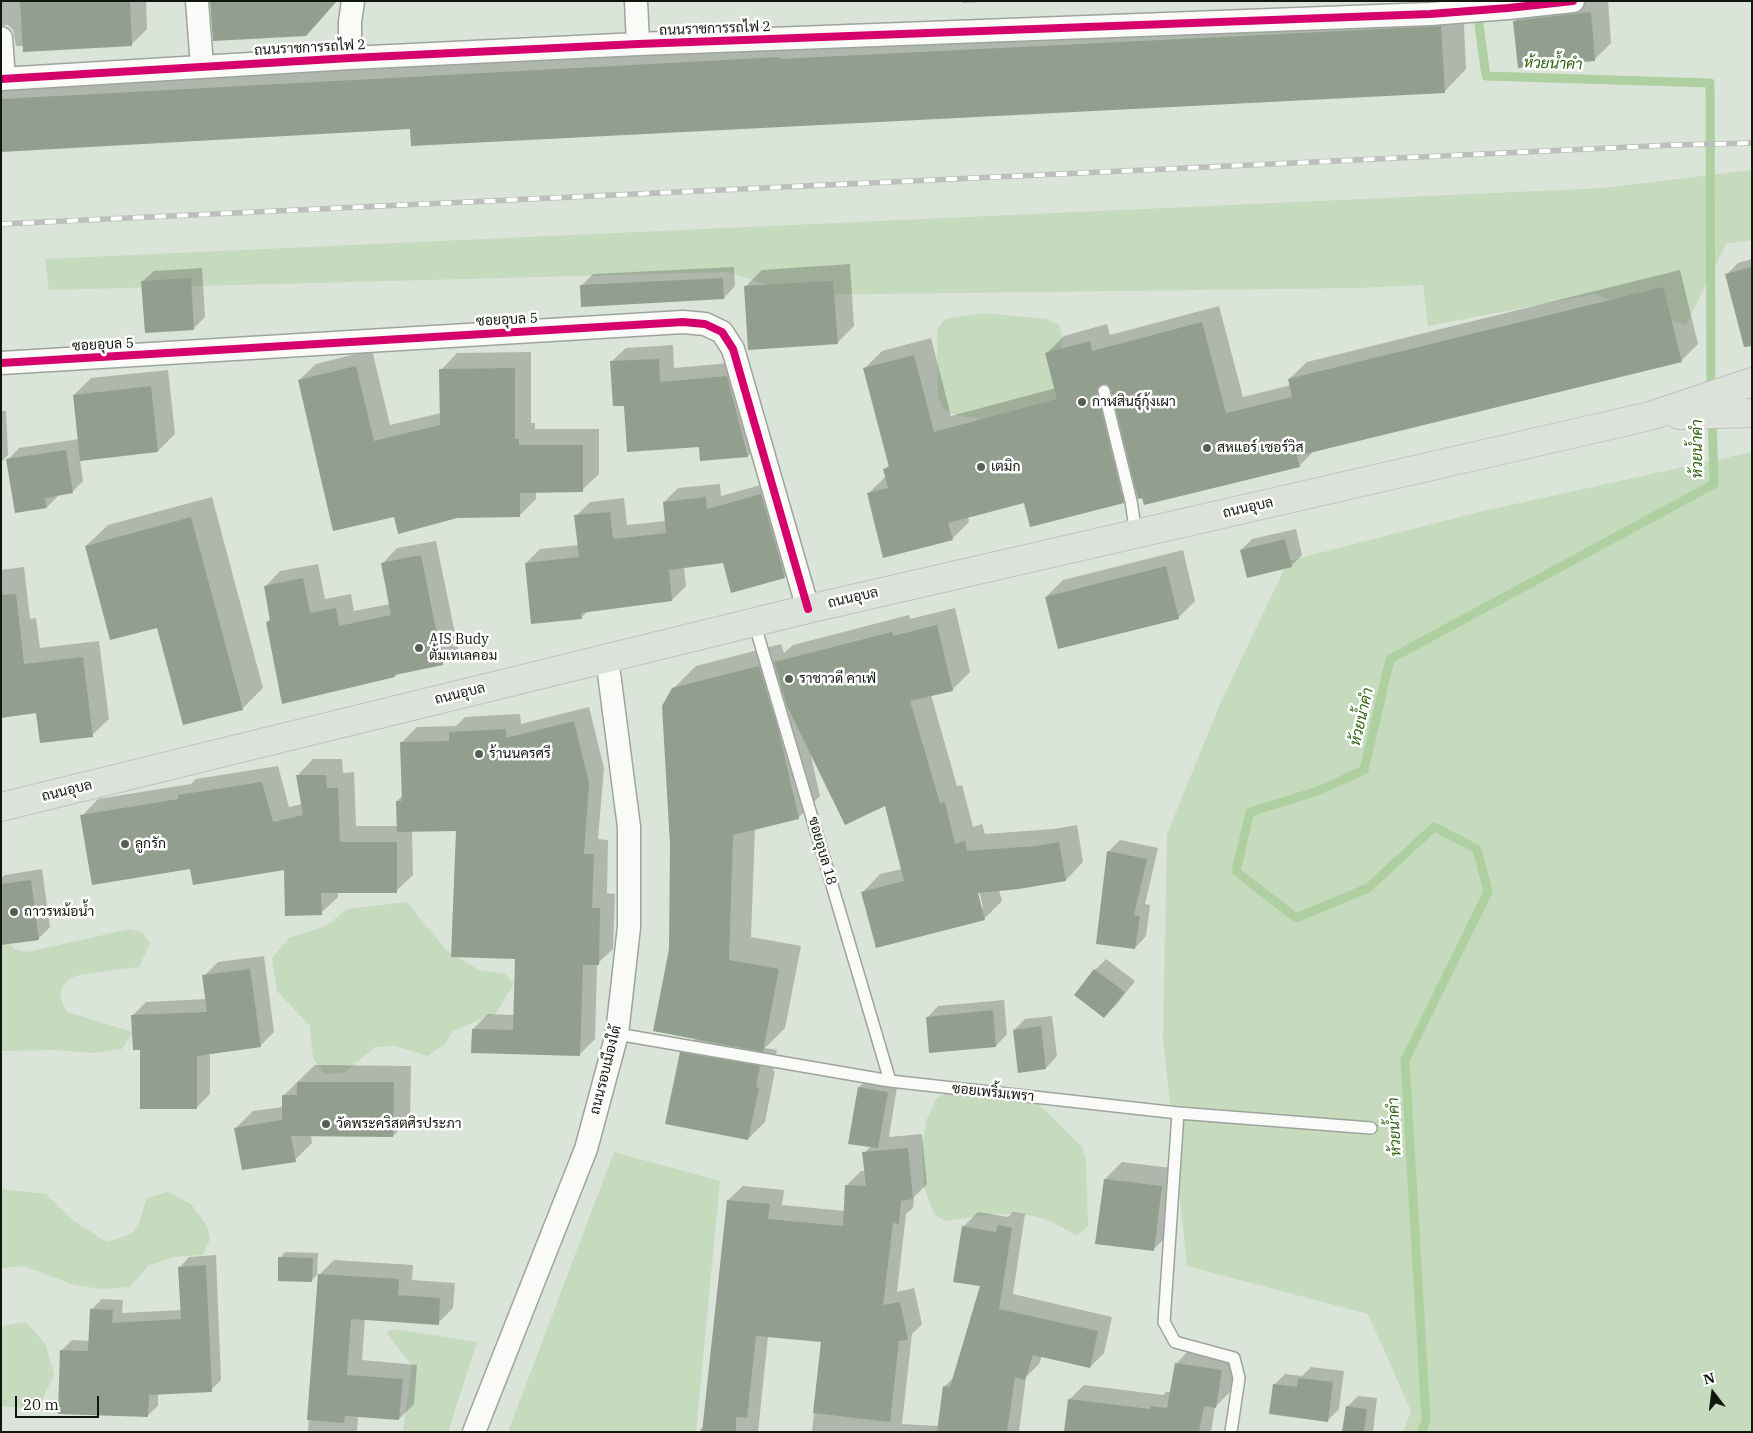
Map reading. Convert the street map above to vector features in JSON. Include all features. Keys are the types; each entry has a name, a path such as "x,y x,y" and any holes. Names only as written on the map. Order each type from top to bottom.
{"main road":[{"path":"1650,416 1752,382"},
{"path":"1650,416 1752,413"},
{"name":"ถนนอุบล","path":"1,807 808,609 1650,416"}],"street":[{"path":"197,1 202,66"},
{"path":"350,58 350,22 353,1"},
{"path":"636,1 638,44"},
{"name":"ถนนราชการรถไฟ 2","path":"2,78 638,44 1430,14 1573,1"},
{"path":"1,38 2,78"},
{"name":"ซอยอุบล 5","path":"1,363 683,322 705,324 722,332 733,349 808,609"},
{"name":"ถนนรอบเมืองใต้","path":"474,1432 586,1149 618,1034 629,927 629,827 607,658"}],"lane":[{"path":"1104,391 1131,501 1136,534"},
{"name":"ซอยอุบล 18","path":"754,622 890,1081"},
{"name":"ซอยเพริ้มเพรา","path":"618,1034 890,1081 1178,1113 1371,1128"},
{"path":"1178,1113 1164,1322 1175,1342 1234,1358 1240,1378 1231,1432"}],"green space":[{"path":"1752,170 1752,240 1726,244 1686,325 1627,307 1595,294 1428,326 1423,285 1357,288 798,295 728,272 49,290 45,259 1604,188"},
{"path":"983,313 1047,319 1059,325 1063,338 1057,399 996,421 955,415 943,409 938,396 937,330 945,319"},
{"path":"1752,452 1752,1432 1403,1432 1411,1411 1368,1314 1187,1266 1163,1038 1167,834 1220,704 1288,561 1483,511"},
{"path":"407,902 445,949 479,970 505,974 514,983 496,1013 453,1031 445,1044 428,1056 395,1046 375,1047 344,1073 324,1074 313,1058 310,1026 277,991 272,958 289,938 326,926 347,909"},
{"path":"130,929 142,932 150,943 139,967 75,976 66,982 61,990 62,1003 67,1012 133,1032 122,1049 96,1053 55,1050 1,1051 1,932 14,949 27,952"},
{"path":"985,1084 1023,1094 1044,1109 1082,1147 1086,1160 1088,1226 1077,1236 1047,1220 1034,1216 997,1214 945,1221 934,1214 924,1188 922,1148 926,1121 937,1098 960,1085"},
{"path":"614,1152 720,1181 696,1432 508,1432"},
{"path":"1,1189 46,1194 74,1221 107,1242 131,1234 139,1223 147,1198 168,1192 191,1204 207,1226 210,1239 203,1255 173,1257 148,1266 130,1287 102,1289 74,1285 24,1266 1,1268"},
{"path":"26,1322 46,1345 54,1375 38,1409 1,1406 1,1326"},
{"path":"395,1329 477,1342 448,1432 408,1432 403,1430 412,1366 386,1332"}],"building":[{"path":"20,1 130,1 132,46 23,52"},
{"path":"210,1 337,1 306,36 213,41"},
{"path":"1591,12 1595,61 1518,68 1513,21"},
{"path":"1441,26 1445,93 411,146 410,129 1,152 1,99 780,57 780,59"},
{"path":"1752,267 1752,346 1744,347 1725,274"},
{"path":"191,278 194,330 145,333 141,281"},
{"path":"723,278 724,299 581,307 580,285"},
{"path":"833,281 838,344 748,350 744,286"},
{"path":"1663,287 1682,362 1297,456 1300,467 1144,505 1142,498 1138,499 1111,389 1107,384 1102,384 1097,388 1097,393 1124,503 1030,527 1024,503 948,523 953,540 883,558 867,493 888,488 883,469 889,467 863,368 914,355 934,432 1057,399 1045,353 1090,341 1092,351 1202,322 1226,413 1292,397 1288,379"},
{"path":"659,359 660,382 727,376 748,457 700,461 699,447 627,452 624,406 613,406 610,361"},
{"path":"356,366 374,441 440,425 439,369 515,368 515,439 519,439 519,445 583,445 583,492 520,493 520,517 457,518 398,534 394,517 333,531 298,380"},
{"path":"151,386 158,452 80,461 73,395"},
{"path":"66,450 73,493 45,498 47,508 15,513 6,459"},
{"path":"761,494 785,578 731,593 723,563 669,570 672,601 581,613 582,619 531,624 525,563 579,557 574,515 610,512 613,539 666,533 663,502 706,497 707,509"},
{"path":"191,517 243,710 183,725 157,628 110,640 85,546"},
{"path":"1285,539 1292,567 1247,578 1240,550"},
{"path":"421,555 443,665 395,675 395,677 282,704 266,622 270,621 264,586 303,578 310,613 336,608 339,626 391,615 381,563"},
{"path":"1166,566 1179,619 1058,649 1045,597"},
{"path":"16,594 24,664 83,657 93,737 40,743 36,713 1,718 1,595"},
{"path":"937,625 953,691 910,701 940,803 945,802 955,844 965,841 967,851 1036,846 1059,842 1066,881 1019,889 978,893 985,920 876,948 861,892 904,881 885,806 845,825 787,706 774,662 892,632 893,636"},
{"path":"759,666 779,732 799,819 733,835 729,960 779,969 763,1052 653,1031 669,949 670,845 662,706 672,688"},
{"path":"574,721 589,783 584,854 594,854 592,908 600,908 599,965 583,965 580,1056 471,1053 472,1029 513,1030 515,959 451,957 456,831 397,832 396,801 402,801 400,742 449,741 449,732 506,729 506,738"},
{"path":"296,775 326,775 327,788 338,788 340,842 397,842 397,893 321,893 322,915 285,916 284,870 193,885 190,869 92,885 80,815 178,799 178,795 262,782 273,822 303,815"},
{"path":"1107,851 1147,859 1134,915 1140,916 1135,949 1096,944"},
{"path":"31,880 39,940 1,945 1,884"},
{"path":"250,969 261,1047 197,1056 197,1109 140,1109 140,1050 133,1050 131,1015 207,1012 202,975"},
{"path":"1094,969 1125,992 1104,1018 1074,995"},
{"path":"993,1010 996,1047 929,1053 926,1017"},
{"path":"1041,1026 1046,1069 1018,1073 1013,1030"},
{"path":"680,1052 760,1066 756,1087 759,1088 748,1140 665,1124"},
{"name":"วัดพระคริสตศิรประภา","path":"297,1082 394,1082 393,1137 291,1136 296,1162 242,1170 234,1128 282,1120 282,1095 297,1095"},
{"path":"858,1087 888,1092 878,1148 848,1144"},
{"path":"908,1148 913,1199 901,1201 899,1224 893,1223 883,1305 900,1302 908,1340 899,1341 890,1422 813,1413 821,1342 756,1336 747,1418 736,1417 736,1432 702,1432 727,1200 770,1204 768,1219 843,1226 845,1185 866,1186 862,1152"},
{"path":"1104,1179 1162,1186 1154,1251 1095,1244"},
{"path":"998,1225 1012,1228 999,1309 1098,1331 1090,1368 1033,1355 1025,1380 1015,1377 1007,1432 937,1432 943,1386 950,1387 980,1286 953,1282 962,1226 996,1232"},
{"path":"278,1257 313,1258 312,1282 278,1281"},
{"path":"206,1265 212,1392 149,1395 148,1417 58,1414 60,1350 88,1351 90,1309 113,1310 112,1323 181,1319 178,1267"},
{"path":"318,1274 399,1279 398,1295 440,1298 439,1325 351,1319 347,1375 403,1379 399,1420 345,1416 344,1423 307,1420"},
{"path":"1175,1363 1222,1370 1216,1408 1204,1406 1199,1432 1064,1432 1068,1399 1150,1409 1151,1406 1167,1408"},
{"path":"1298,1378 1333,1382 1328,1422 1269,1414 1273,1384 1297,1387"},
{"path":"1346,1406 1367,1409 1364,1432 1342,1432"}],"waterway":[{"name":"ห้วยน้ำคำ","path":"1477,10 1486,76 1710,83 1711,391"},
{"name":"ห้วยน้ำคำ","path":"1422,1432 1426,1420 1405,1060 1488,892 1477,849 1434,827 1368,888 1296,918 1236,871 1250,812 1318,791 1364,770 1390,659 1714,484 1712,417"}],"railway":[{"path":"1,224 1673,145 1752,143"}],"cycle path":[{"path":"1,79 350,58 638,44 1430,14 1573,1"},
{"path":"1,363 683,322 705,324 722,332 733,349 808,609"}],"place":[{"name":"กาฬสินธุ์กุ้งเผา","path":"1082,402"},
{"name":"สหแอร์ เซอร์วิส","path":"1207,448"},
{"name":"เตมิก","path":"981,467"},
{"name":"AIS Budy ตั้มเทเลคอม","path":"419,648"},
{"name":"ราชาวดี คาเฟ่","path":"789,679"},
{"name":"ร้านนครศรี","path":"479,754"},
{"name":"ลูกรัก","path":"125,844"},
{"name":"ถาวรหม้อน้ำ","path":"14,912"},
{"name":"วัดพระคริสตศิรประภา","path":"326,1124"}]}
